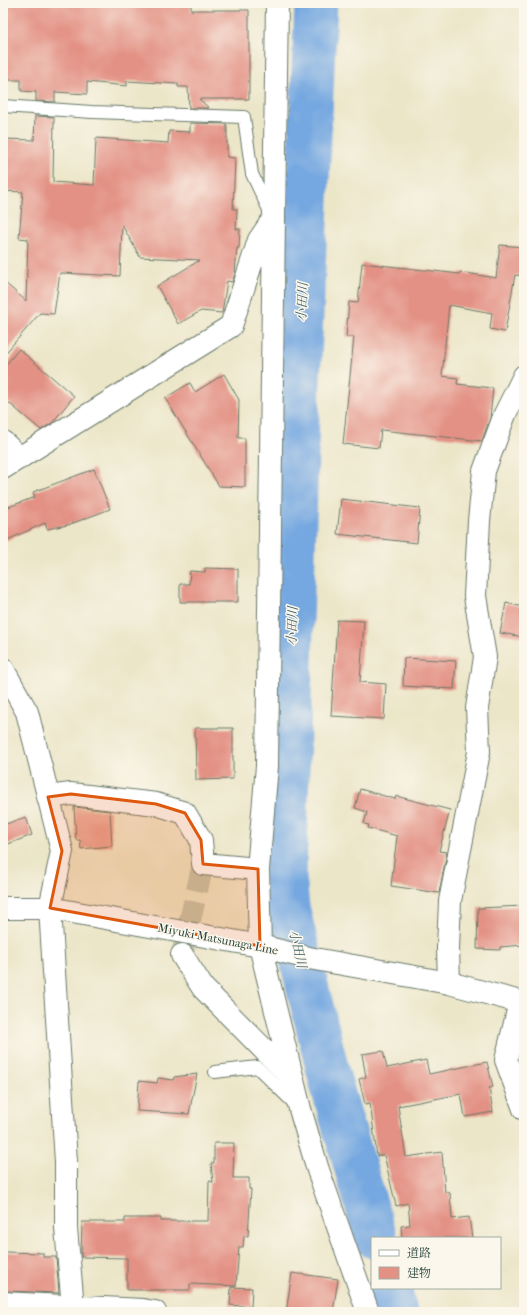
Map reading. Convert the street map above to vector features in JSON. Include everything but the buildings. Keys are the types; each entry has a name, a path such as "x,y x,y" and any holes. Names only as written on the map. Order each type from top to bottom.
{"street":[{"path":"277,3 267,766 258,869 270,990 294,1080 300,1109 318,1170 368,1312"},
{"path":"3,442 12,463 231,326 259,240 274,218"},
{"path":"449,983 448,948 450,901 479,752 477,708 485,657 475,596 479,521 484,471 505,414 524,376"},
{"path":"3,669 27,712 62,852 50,908 66,1162 66,1228 72,1310"},
{"path":"48,797 71,794 156,804 185,813 201,840 203,864 258,869"},
{"name":"Miyuki Matsunaga Line","path":"3,908 50,908 267,948 309,958 449,983 522,1003"},
{"path":"182,955 203,988 294,1080"},
{"path":"522,1003 506,1060 524,1109"},
{"path":"3,1303 72,1310 143,1310 155,1312"}],"lane":[{"path":"3,106 92,112 244,117 252,174 274,218"},
{"path":"215,1072 258,1067 300,1109"}],"highlighted area":[{"path":"71,794 156,804 185,813 201,840 203,864 258,869 260,946 50,908 62,851 48,797"}],"waterway":[{"name":"小田川","path":"316,3 299,382 285,877 288,907 331,1084 376,1237"},
{"name":"小田川","path":"390,1289 396,1312"}],"tunnel":[{"path":"182,955 203,864"}]}
